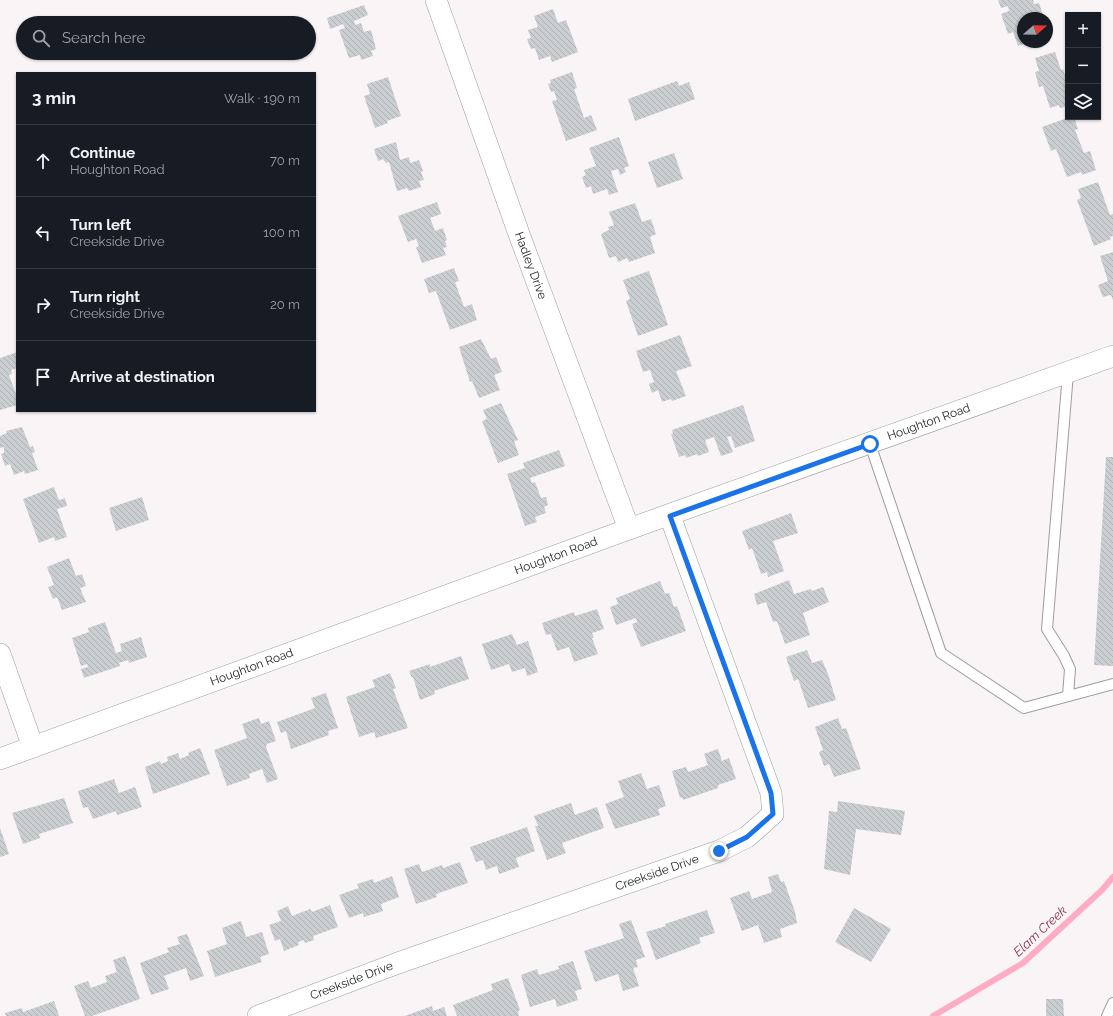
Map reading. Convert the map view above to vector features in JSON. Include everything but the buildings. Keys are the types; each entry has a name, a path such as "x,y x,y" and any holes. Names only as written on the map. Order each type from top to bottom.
{"street":[{"name":"Hadley Drive","path":"436,0 522,241 630,530"},
{"name":"Houghton Road","path":"0,759 1113,356"},
{"name":"Creekside Drive","path":"258,1016 398,964 719,851 747,837 773,814 771,793 670,516"},
{"path":"0,654 33,747"}],"lane":[{"path":"1068,373 1047,629 1064,656 1070,669 1068,696"},
{"path":"870,444 941,653 1024,708 1113,684"},
{"path":"1107,1016 1113,1003"}],"waterway":[{"name":"Elam Creek","path":"933,1016 1023,963 1102,890 1113,877"}],"route":[{"path":"719,851 747,837 773,814 771,793 670,516 870,444"}]}
